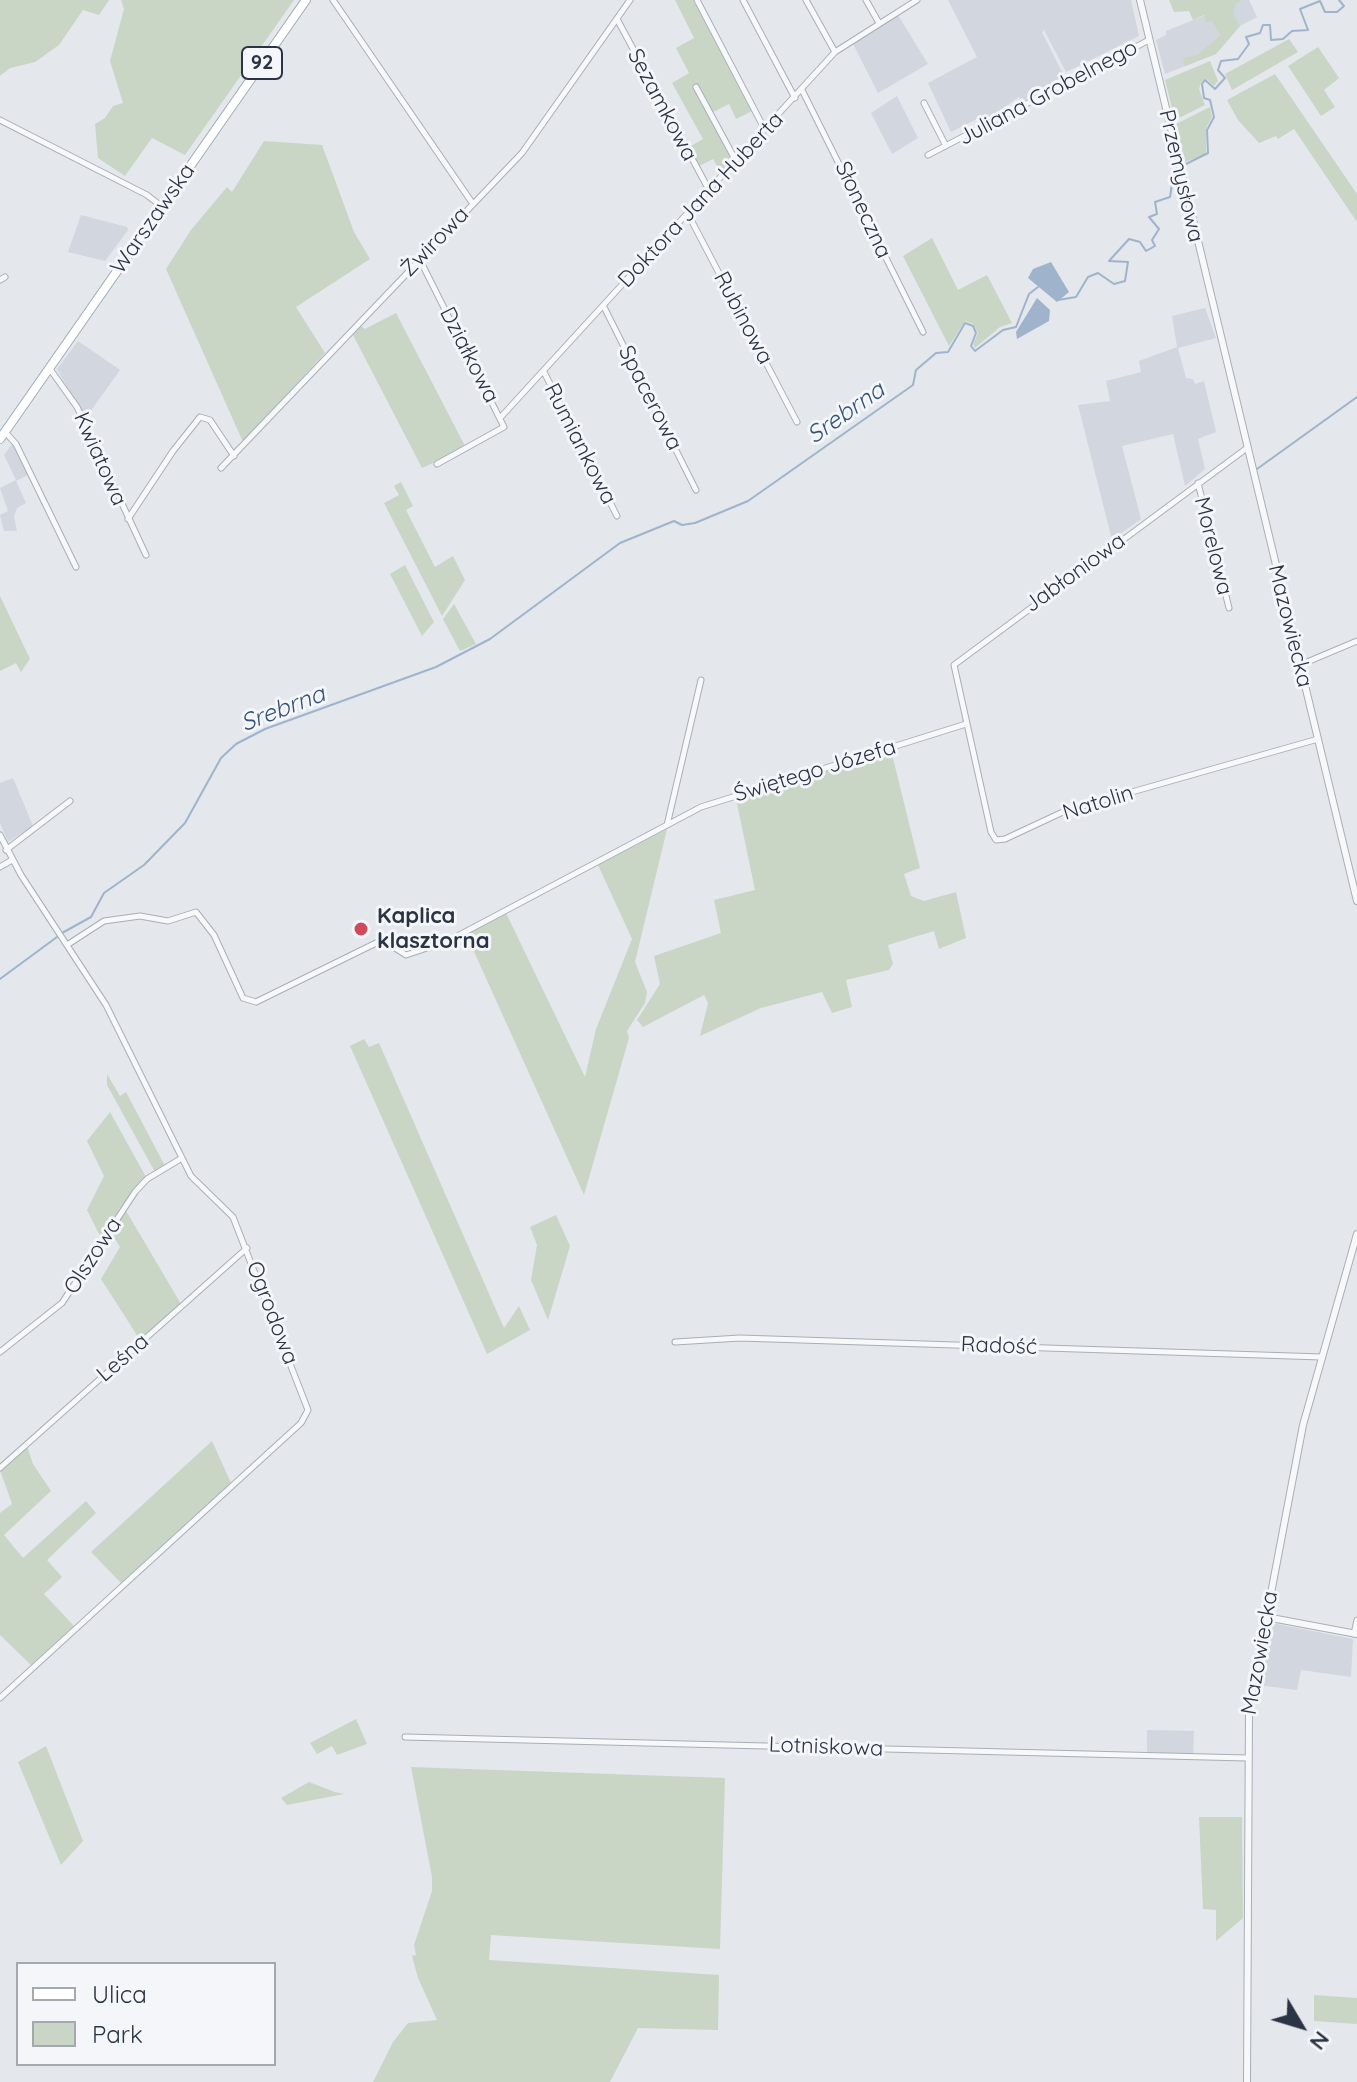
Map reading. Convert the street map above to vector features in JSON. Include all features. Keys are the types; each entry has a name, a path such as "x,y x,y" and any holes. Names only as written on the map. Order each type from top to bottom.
{"main road":[{"name":"Warszawska","path":"2,435 306,0"}],"street":[{"path":"333,0 473,204"},
{"name":"Żwirowa","path":"221,468 528,146 630,0"},
{"path":"697,0 765,130"},
{"path":"743,0 795,98"},
{"path":"806,0 835,52"},
{"path":"866,0 879,23"},
{"name":"Doktora Jana Huberta","path":"500,418 835,52 908,2 917,0"},
{"name":"Przemysłowa","path":"1140,0 1223,351"},
{"name":"Sezamkowa","path":"617,19 709,190"},
{"name":"Juliana Grobelnego","path":"928,155 1149,40"},
{"path":"696,87 736,161"},
{"name":"Słoneczna","path":"802,90 923,332"},
{"name":"Juliana Grobelnego","path":"924,103 946,146"},
{"path":"0,120 147,195 162,207"},
{"name":"Rubinowa","path":"688,213 797,422"},
{"name":"Działkowa","path":"419,258 504,427 437,464"},
{"name":"Spacerowa","path":"603,306 696,490"},
{"name":"Mazowiecka","path":"1223,351 1357,901"},
{"name":"Kwiatowa","path":"49,369 56,373 77,407 146,555"},
{"name":"Rumiankowa","path":"544,372 617,516"},
{"path":"128,519 173,451 200,417 209,419 234,456"},
{"path":"2,435 16,444 76,567"},
{"name":"Jabłoniowa","path":"966,724 954,672 959,659 1247,448"},
{"name":"Morelowa","path":"1198,483 1229,608"},
{"path":"1300,665 1357,641"},
{"path":"667,825 701,680"},
{"name":"Natolin","path":"966,724 991,832 999,841 1065,811 1318,739"},
{"name":"Świętego Józefa","path":"67,945 104,921 140,916 170,920 196,912 214,935 242,996 249,1002 256,1002 376,943 387,943 406,955 443,943 715,802 966,724"},
{"path":"6,850 70,801"},
{"name":"Ogrodowa","path":"0,835 12,860 106,1005 196,1183 230,1212 247,1248 306,1403 307,1417 0,1698"},
{"path":"0,867 12,860"},
{"name":"Olszowa","path":"0,1352 64,1300 143,1183 182,1158"},
{"name":"Mazowiecka","path":"1247,2082 1249,1709 1297,1454 1357,1234"},
{"name":"Leśna","path":"0,1468 247,1248"},
{"name":"Radość","path":"675,1342 740,1338 1322,1357"},
{"path":"1266,1617 1356,1634 1357,1620"},
{"name":"Lotniskowa","path":"405,1737 1247,1758"}],"shaded area":[{"path":"948,0 1131,0 1139,36 1066,72 1044,30 1042,32 1064,76 1025,100 1019,97 990,117 979,122 977,119 951,132 928,83 977,57"},
{"path":"1249,0 1257,17 1240,26 1216,54 1165,74 1156,40 1166,35 1166,31"},
{"path":"898,15 928,64 878,93 853,44"},
{"path":"897,96 918,138 892,154 871,113"},
{"path":"81,215 127,227 128,230 105,261 68,252"},
{"path":"1205,308 1216,338 1178,348 1186,378 1193,379 1195,384 1204,381 1216,432 1198,439 1205,469 1185,486 1173,434 1122,446 1141,519 1112,540 1078,405 1110,401 1106,381 1141,372 1139,361 1177,347 1172,316"},
{"path":"78,341 120,370 85,419 57,369"},
{"path":"13,443 28,475 16,481 26,503 17,508 14,516 17,531 4,531 0,515 8,511 0,488 16,480 4,455"},
{"path":"13,778 33,826 8,842 0,823 0,783"},
{"path":"1272,1623 1353,1639 1351,1677 1301,1670 1297,1690 1258,1685"},
{"path":"1147,1730 1194,1731 1193,1755 1147,1753"}],"green space":[{"path":"0,0 109,0 99,15 83,10 59,45 35,62 10,68 0,76"},
{"path":"121,0 294,0 185,155 152,138 125,176 98,158 95,124 105,118 113,106 123,103 110,61 124,9"},
{"path":"675,0 694,0 752,111 736,119 729,104 713,112 698,85 694,87 731,159 722,174 713,159 697,167 687,148 703,139 672,83 689,73 676,48 694,38"},
{"path":"1169,0 1243,0 1236,4 1233,14 1240,26 1216,54 1185,66 1183,58 1197,55 1221,35 1211,20 1206,23 1204,15 1193,20 1189,11 1174,12"},
{"path":"1289,39 1298,52 1232,90 1225,74"},
{"path":"1318,47 1339,78 1324,90 1335,107 1321,116 1288,66"},
{"path":"1210,61 1218,81 1214,86 1206,79 1201,83 1199,89 1205,105 1175,120 1165,80"},
{"path":"1275,74 1357,194 1357,222 1294,129 1278,139 1276,136 1259,143 1238,120 1227,100"},
{"path":"1210,107 1212,117 1206,128 1206,154 1185,162 1176,124"},
{"path":"264,141 322,145 354,232 370,259 296,307 325,353 243,442 166,269 191,230 227,187 232,192"},
{"path":"932,238 958,290 987,275 1012,323 1000,327 975,348 973,344 978,333 973,324 965,321 949,346 903,256"},
{"path":"396,313 466,448 422,468 353,335 360,325 365,329"},
{"path":"401,482 413,506 406,510 435,567 453,556 465,580 442,616 384,503 399,495 394,486"},
{"path":"405,565 434,622 422,636 390,574"},
{"path":"0,596 30,659 21,672 16,663 0,671"},
{"path":"454,604 476,644 460,651 443,619"},
{"path":"891,750 920,868 904,874 911,896 924,901 956,892 966,938 939,949 934,931 888,945 893,964 889,970 846,980 852,1007 832,1013 822,992 761,1008 700,1036 708,1003 704,995 643,1027 637,1020 660,984 654,956 721,933 714,900 755,890 736,799"},
{"path":"667,829 635,962 647,992 645,1003 627,1031 629,1038 584,1195 466,934 506,913 585,1077 596,1029 632,939 598,865"},
{"path":"364,1039 369,1047 379,1043 504,1328 519,1306 530,1330 487,1354 350,1046"},
{"path":"107,1074 120,1096 126,1092 165,1166 155,1172 107,1085"},
{"path":"110,1112 146,1177 120,1208 102,1240 87,1210 104,1176 87,1141"},
{"path":"125,1209 181,1304 140,1340 101,1279 120,1247 111,1233"},
{"path":"556,1215 570,1246 548,1320 531,1280 537,1245 530,1227"},
{"path":"212,1441 231,1483 121,1583 91,1552"},
{"path":"27,1446 33,1464 51,1491 4,1535 23,1558 86,1501 96,1513 47,1560 62,1577 44,1594 74,1626 31,1665 0,1635 0,1513 12,1504 0,1470"},
{"path":"356,1719 367,1744 337,1755 332,1746 317,1754 310,1743"},
{"path":"46,1746 83,1841 61,1865 18,1762"},
{"path":"411,1767 725,1778 720,1949 491,1935 489,1960 719,1975 718,2030 638,2028 610,2082 373,2082 393,2042 408,2023 437,2020 418,1978 412,1956 416,1955 414,1945 432,1891 432,1877"},
{"path":"309,1782 344,1794 287,1805 281,1798"},
{"path":"1199,1817 1242,1817 1243,1918 1216,1941 1216,1910 1203,1909"},
{"path":"1314,1995 1357,1998 1357,2024 1314,2021"}],"water":[{"path":"1051,262 1069,292 1057,302 1028,278 1033,269"},
{"path":"1037,298 1050,310 1049,321 1017,339 1016,332"}],"waterway":[{"name":"Srebrna","path":"1058,300 1076,297 1088,277 1098,273 1114,284 1125,281 1128,262 1109,261 1129,239 1140,242 1146,251 1155,246 1152,240 1159,229 1149,217 1157,214 1155,202 1170,197 1174,170 1208,153 1207,130 1214,117 1210,100 1204,98 1202,84 1205,80 1215,89 1225,78 1218,70 1221,61 1238,59 1249,44 1246,37 1260,33 1263,25 1270,25 1271,40 1283,39 1292,31 1308,30 1300,9 1320,1 1325,12 1337,12 1344,6 1339,0"},
{"name":"Srebrna","path":"62,933 91,917 104,893 144,865 185,823 221,758 236,744 265,729 436,667 490,639 620,543 674,521 682,525 695,523 748,501 913,385 916,370 936,353 948,352 965,323 973,326 976,333 971,346 975,351 1003,330 1016,327 1029,294 1038,287"},
{"path":"1257,469 1357,397"},
{"path":"0,979 57,937"}],"place":[{"name":"Kaplica klasztorna","path":"361,929"}]}
